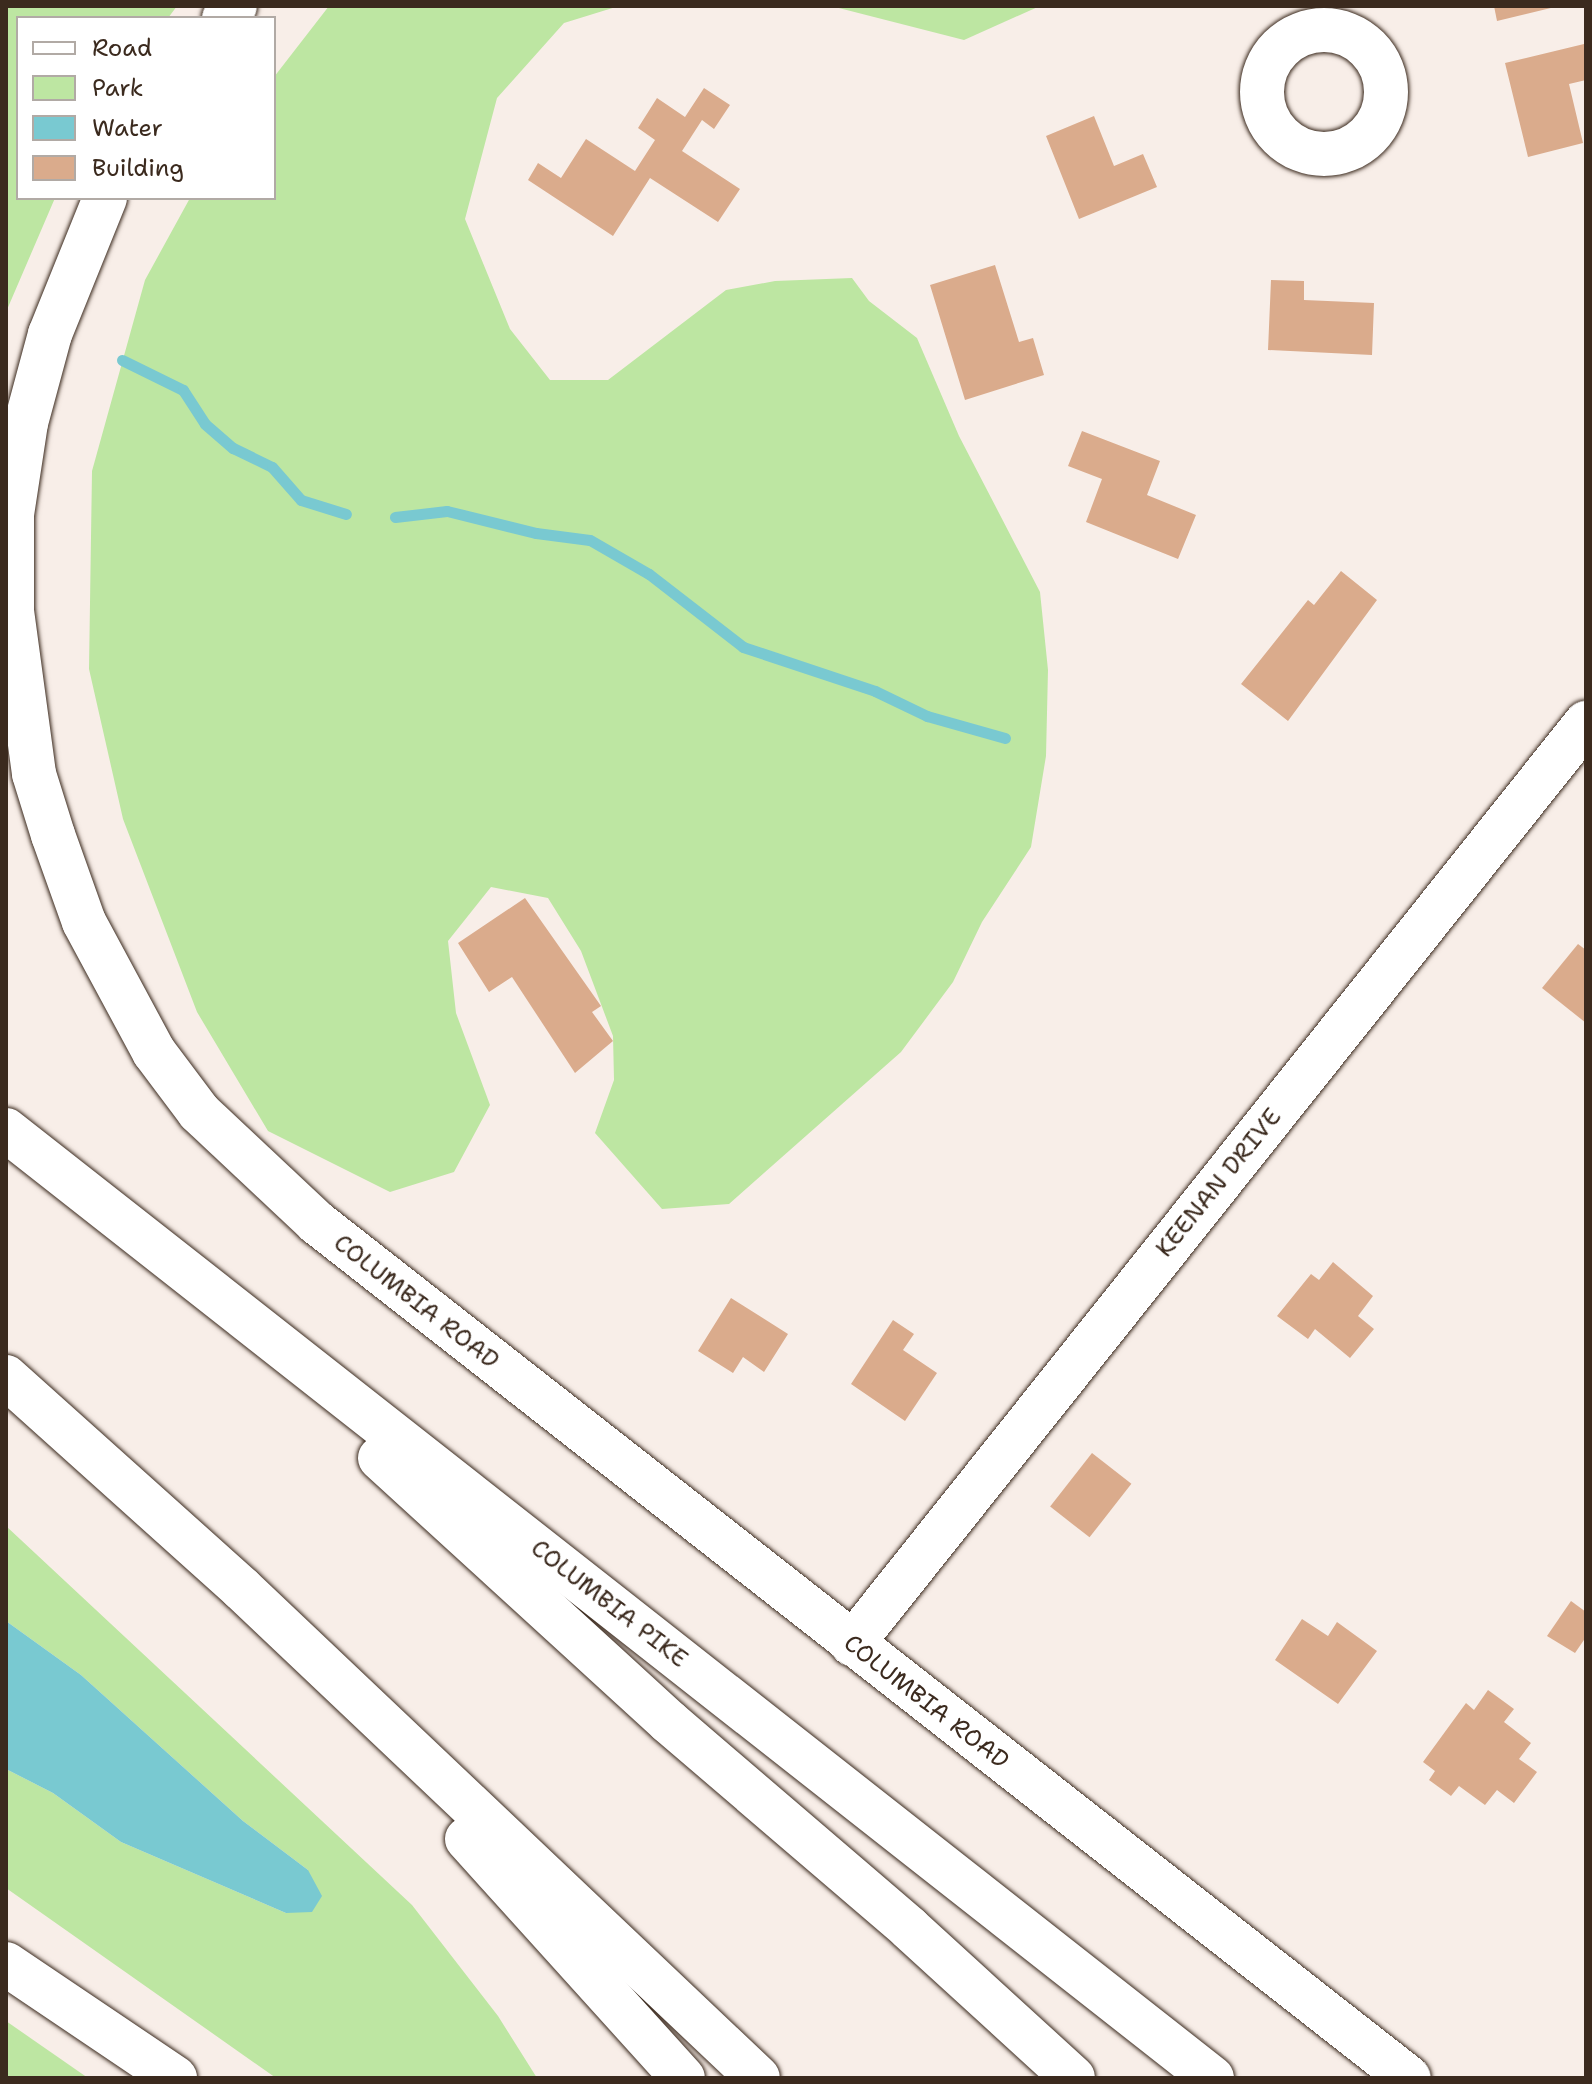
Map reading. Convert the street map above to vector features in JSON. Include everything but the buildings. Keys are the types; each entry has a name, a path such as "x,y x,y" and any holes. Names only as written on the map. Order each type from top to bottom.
{"main road":[{"name":"COLUMBIA ROAD","path":"104,200 50,334 26,423 12,514 12,611 34,774 84,922 115,987 199,1112 259,1173 852,1644 1409,2078"},
{"name":"KEENAN DRIVE","path":"852,1644 1586,723"},
{"name":"COLUMBIA PIKE","path":"6,1130 1212,2078"},
{"path":"118,1218 669,1722 909,1928 1073,2078"},
{"path":"6,1377 241,1588 758,2078"},
{"path":"241,1588 683,2078"},
{"path":"6,1964 175,2078"}],"green space":[{"path":"6,6 177,6 170,16 16,16 16,200 54,200 6,312"},
{"path":"329,6 619,6 564,23 497,98 465,219 510,329 550,380 608,380 726,290 775,281 852,278 869,301 917,338 959,436 1040,592 1048,670 1046,756 1031,847 982,922 953,982 901,1052 729,1204 662,1209 595,1133 614,1080 613,1036 581,951 548,898 491,887 448,941 456,1013 490,1105 454,1172 390,1192 268,1131 197,1012 123,819 89,669 92,471 145,280 189,200 276,200 276,74"},
{"path":"831,6 1040,6 964,40"},
{"path":"6,1526 412,1905 498,2016 537,2078 276,2078 6,1888 6,1769 53,1793 121,1842 286,1913 308,1870 243,1821 81,1675 6,1621"},
{"path":"6,2021 88,2078 6,2078"}],"water":[{"path":"6,1621 81,1675 243,1821 308,1870 322,1896 312,1912 286,1913 121,1842 53,1793 6,1769"}],"waterway":[{"path":"122,360 183,390 205,424 233,448 272,467 301,500 346,514"},
{"path":"395,517 447,511 536,533 590,540 649,574 743,647 875,691 927,716 1005,738"}]}
